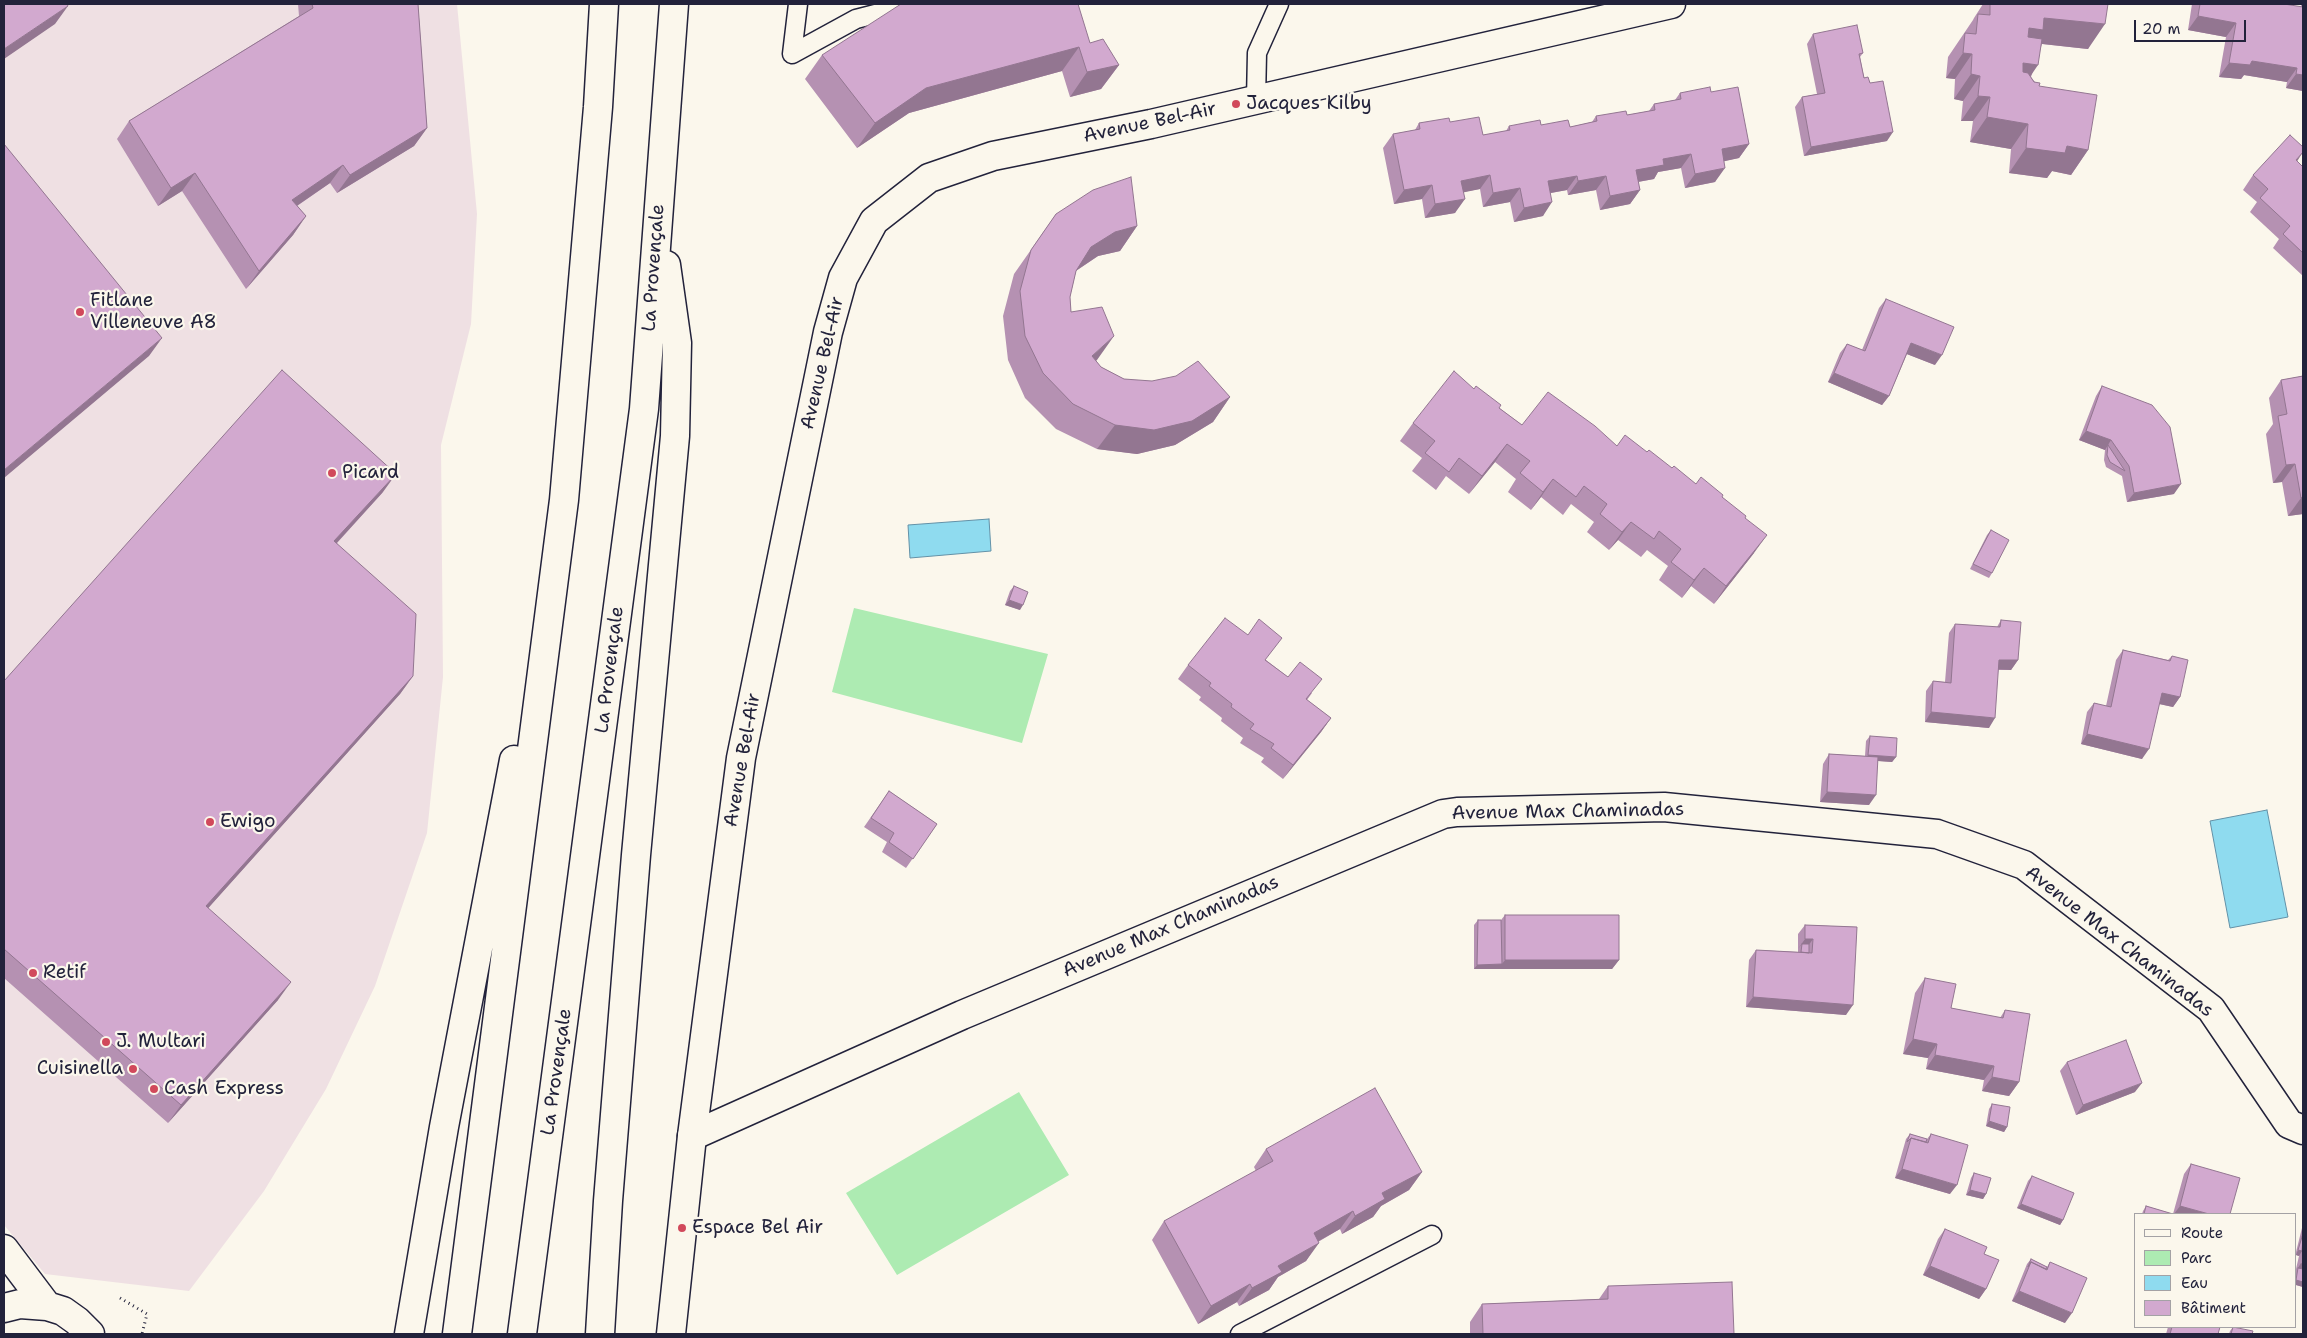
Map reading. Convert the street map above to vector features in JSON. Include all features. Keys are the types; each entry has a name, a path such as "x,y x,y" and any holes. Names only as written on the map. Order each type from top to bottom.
{"main road":[{"path":"457,1334 564,500 597,116 604,4"},
{"name":"La Provençale","path":"522,1334 644,409 674,4"},
{"name":"Avenue Bel-Air","path":"671,1334 692,1136 741,758 828,332 843,278 874,221 929,178 993,156 1151,124 1671,4"},
{"path":"600,1334 608,1201 635,865 675,436 677,343 658,209"},
{"path":"409,1334 444,1127 564,500"},
{"name":"Avenue Max Chaminadas","path":"692,1136 962,1015 1443,814 1457,812 1664,807 1937,834 2024,866 2211,1009 2289,1124 2303,1130"},
{"path":"4,1249 47,1306"},
{"path":"4,1308 20,1304 47,1306 63,1311 90,1334"}],"lane":[{"path":"798,4 792,54 856,18 914,4"},
{"path":"1256,100 1258,53 1280,4"},
{"path":"1240,1334 1432,1234"}],"path":[{"path":"120,1298 147,1314 142,1334"}],"shaded area":[{"path":"4,4 457,4 477,214 471,324 441,445 443,677 427,833 375,986 326,1089 264,1191 189,1291 45,1274 4,1225"}],"green space":[{"path":"854,608 1048,654 1022,743 832,692"},
{"path":"1019,1092 1069,1175 897,1275 846,1193"}],"water":[{"path":"989,519 991,551 910,558 908,525"},
{"path":"2267,810 2288,917 2230,928 2210,821"}],"building":[{"path":"4,4 67,4 68,6 4,49"},
{"path":"312,4 418,4 427,128 350,175 343,165 292,200 306,216 259,271 195,173 171,188 129,121 313,8"},
{"path":"901,4 1078,4 1090,43 1103,39 1119,65 1087,72 1079,47 926,88 875,123 822,55"},
{"path":"1990,4 2108,4 2105,24 2044,18 2043,30 2029,28 2028,37 2042,39 2038,65 2023,63 2023,72 2028,73 2034,82 2040,83 2039,86 2097,95 2088,150 2067,146 2065,153 2026,148 2028,124 1987,117 1990,97 1978,96 1980,76 1971,74 1972,54 1963,53 1965,33 1976,34 1978,14 1990,15"},
{"path":"2200,4 2284,4 2303,7 2303,75 2296,74 2297,68 2252,61 2250,65 2229,63 2236,23 2198,16"},
{"path":"1857,25 1863,53 1859,54 1864,78 1868,77 1870,83 1883,81 1893,132 1811,147 1802,97 1825,93 1813,34"},
{"path":"1710,87 1711,92 1738,87 1749,144 1722,149 1725,168 1695,174 1691,154 1663,159 1664,165 1636,170 1640,190 1610,196 1606,176 1578,181 1577,176 1548,181 1552,202 1524,208 1520,188 1493,193 1490,175 1461,181 1465,199 1435,204 1432,185 1404,190 1393,134 1420,129 1419,123 1449,118 1450,122 1479,117 1483,135 1510,130 1509,126 1540,120 1541,125 1568,120 1570,127 1597,121 1596,116 1626,111 1627,115 1655,110 1654,104 1681,99 1680,93"},
{"path":"2290,135 2303,147 2303,152 2296,160 2303,167 2303,253 2283,234 2290,226 2260,198 2268,189 2253,175"},
{"path":"4,144 162,338 4,470"},
{"path":"1131,177 1137,226 1115,232 1091,247 1076,271 1070,297 1071,312 1102,307 1114,336 1092,356 1101,367 1124,379 1152,381 1176,376 1198,361 1230,397 1192,421 1154,430 1115,425 1073,404 1043,373 1025,336 1020,291 1031,250 1056,214 1093,190"},
{"path":"1886,299 1954,327 1942,355 1911,343 1889,396 1834,373 1847,344 1865,351"},
{"path":"282,370 396,474 334,541 416,614 413,676 206,906 291,982 181,1105 4,949 4,681"},
{"path":"1454,371 1474,389 1476,386 1501,405 1499,408 1522,425 1548,392 1595,426 1617,446 1625,435 1647,452 1649,450 1672,468 1674,466 1696,484 1701,477 1746,516 1745,518 1767,535 1726,586 1704,568 1694,580 1671,562 1681,549 1659,531 1654,539 1631,522 1622,532 1600,514 1607,504 1584,486 1576,497 1553,479 1543,492 1520,473 1530,461 1507,444 1482,476 1459,458 1449,472 1425,453 1435,441 1413,423"},
{"path":"2303,376 2303,497 2301,498 2295,464 2286,465 2278,416 2287,414 2281,380"},
{"path":"2102,386 2152,405 2170,427 2181,484 2134,493 2129,466 2111,440 2086,431"},
{"path":"2108,445 2125,471 2110,462 2107,455"},
{"path":"1991,530 2009,540 1992,573 1973,564"},
{"path":"1014,586 1028,592 1023,605 1009,600"},
{"path":"1225,618 1248,635 1259,619 1282,638 1265,660 1288,677 1300,662 1322,679 1306,699 1331,718 1293,765 1271,748 1274,744 1250,729 1254,724 1231,707 1232,704 1209,686 1211,683 1188,665"},
{"path":"2001,620 2021,622 2018,660 1999,660 1995,718 1931,712 1933,681 1951,683 1955,624 2000,627"},
{"path":"2123,650 2170,661 2172,656 2188,660 2180,697 2162,693 2149,749 2087,734 2094,703 2111,707"},
{"path":"1870,736 1897,738 1896,757 1868,755"},
{"path":"1829,754 1878,757 1876,795 1827,792"},
{"path":"889,791 937,824 913,859 889,842 894,833 871,818"},
{"path":"1505,915 1619,915 1619,960 1505,960"},
{"path":"1478,920 1501,920 1502,964 1477,965"},
{"path":"1805,925 1857,927 1853,1005 1753,997 1756,950 1812,953 1813,939 1805,939"},
{"path":"1802,944 1809,944 1809,953 1801,952"},
{"path":"1925,978 1956,984 1951,1008 2003,1018 2005,1010 2030,1014 2019,1082 1992,1077 1994,1066 1935,1055 1937,1044 1913,1039"},
{"path":"2126,1040 2142,1083 2083,1105 2067,1062"},
{"path":"1375,1088 1422,1172 1382,1193 1385,1199 1355,1216 1353,1211 1314,1233 1319,1243 1278,1266 1282,1272 1252,1288 1250,1284 1211,1306 1164,1221 1273,1161 1266,1149"},
{"path":"1992,1104 2010,1107 2007,1127 1989,1121"},
{"path":"1910,1134 1927,1139 1926,1142 1911,1138 1907,1142"},
{"path":"1931,1134 1968,1145 1957,1185 1902,1169 1911,1138 1928,1143"},
{"path":"2191,1164 2240,1178 2230,1213 2205,1213 2180,1206"},
{"path":"1974,1173 1991,1178 1986,1194 1970,1190"},
{"path":"2032,1176 2074,1193 2063,1220 2021,1204"},
{"path":"2146,1206 2170,1213 2144,1213"},
{"path":"1945,1229 1987,1247 1984,1254 1999,1260 1986,1289 1930,1266"},
{"path":"2303,1238 2302,1251 2298,1250"},
{"path":"2031,1259 2047,1267 2046,1269 2031,1262 2028,1267"},
{"path":"2031,1262 2047,1270 2050,1262 2087,1278 2072,1313 2019,1291"},
{"path":"2298,1268 2303,1269 2303,1282 2297,1280"},
{"path":"1732,1282 1734,1334 1483,1334 1482,1304 1608,1299 1608,1286"},
{"path":"2172,1328 2220,1328 2218,1334 2170,1334"},
{"path":"2233,1328 2253,1331 2252,1334 2231,1334"}],"place":[{"name":"Jacques Kilby","path":"1236,104"},
{"name":"Fitlane Villeneuve A8","path":"80,312"},
{"name":"Picard","path":"332,473"},
{"name":"Ewigo","path":"210,822"},
{"name":"Retif","path":"33,973"},
{"name":"J. Multari","path":"106,1042"},
{"name":"Cuisinella","path":"133,1069"},
{"name":"Cash Express","path":"154,1089"},
{"name":"Espace Bel Air","path":"682,1228"}]}
